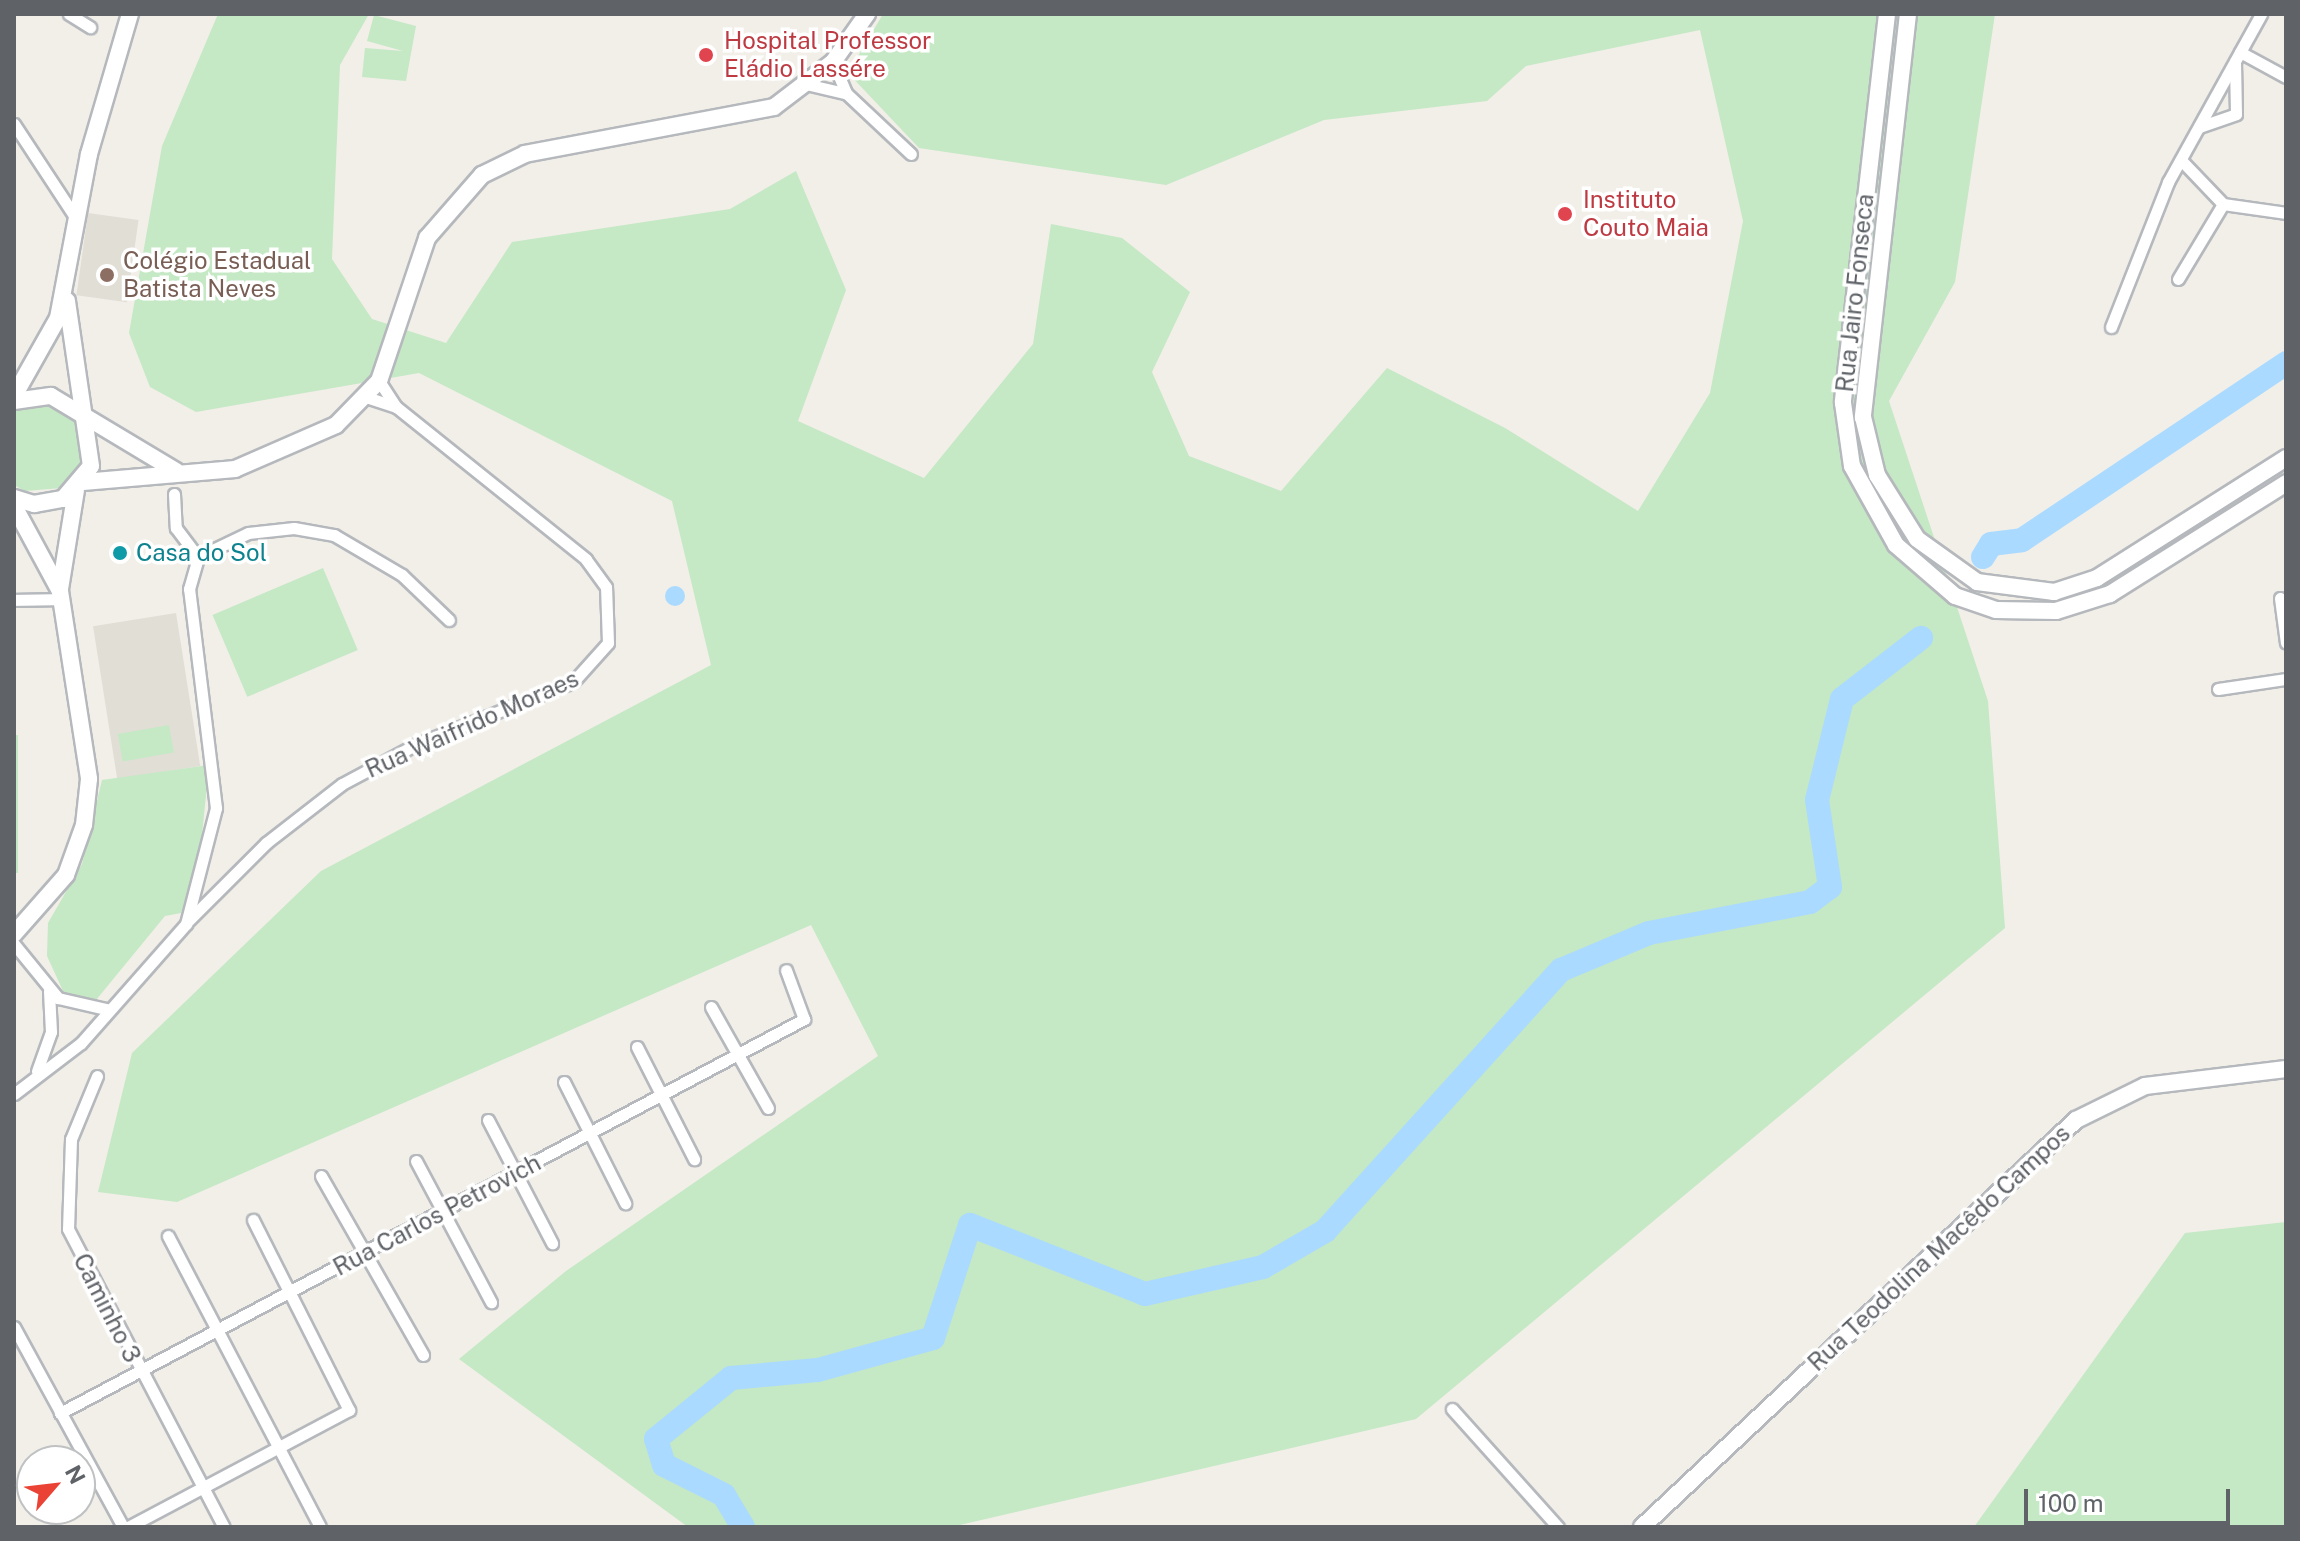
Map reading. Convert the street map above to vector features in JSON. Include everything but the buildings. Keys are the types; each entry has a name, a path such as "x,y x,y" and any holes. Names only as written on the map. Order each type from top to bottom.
{"main road":[{"path":"14,399 46,347 67,287 92,142 130,14"},
{"path":"14,498 49,503 79,486 177,471 212,474 256,462 336,425 369,398 379,381 427,238 482,175 525,154 759,112 810,85 833,62 867,14"},
{"name":"Rua Jairo Fonseca","path":"1887,14 1843,403 1852,466 1896,545 1963,600 1996,610 2056,611 2110,594 2286,483"},
{"name":"Rua Jairo Fonseca","path":"1908,14 1863,417 1877,475 1917,539 1977,582 2054,592 2097,578 2286,458"},
{"path":"14,934 66,875 88,804 61,595 79,486 93,447 72,364 67,287"},
{"path":"14,399 51,396 177,471"},
{"path":"14,506 61,595"},
{"name":"Rua Teodolina Macêdo Campos","path":"1642,1527 2076,1120 2145,1086 2286,1069"}],"street":[{"path":"69,14 90,27"},
{"path":"2111,327 2181,160 2261,14"},
{"path":"2238,56 2286,77"},
{"path":"2199,127 2236,114 2238,56"},
{"path":"833,62 846,93 911,154"},
{"path":"810,85 846,93"},
{"path":"14,124 78,221"},
{"path":"2181,160 2223,204 2286,213"},
{"path":"2178,279 2223,204"},
{"name":"Rua Waifrido Moraes","path":"37,1071 70,1053 186,924 266,843 342,784 417,744 565,686 587,672 608,643 613,619 606,587 586,559 396,407 379,381"},
{"name":"Rua Waifrido Moraes","path":"369,398 396,407"},
{"path":"174,494 176,528 198,557"},
{"path":"186,924 216,808 189,589 198,557 248,533 324,533 402,575 449,620"},
{"path":"14,600 61,595"},
{"path":"2280,598 2286,643"},
{"path":"2218,689 2286,679"},
{"path":"14,944 49,991 79,1008 110,1010"},
{"name":"Rua Carlos Petrovich","path":"60,1413 515,1175 589,1132 804,1019 806,1011 786,970"},
{"path":"14,1094 37,1071 51,1032 49,991"},
{"path":"711,1007 768,1108"},
{"path":"637,1047 694,1159"},
{"name":"Caminho 3","path":"97,1076 71,1139 64,1211 141,1372 224,1527"},
{"path":"564,1082 625,1203"},
{"path":"488,1120 552,1243"},
{"path":"416,1161 491,1302"},
{"path":"321,1176 423,1355"},
{"path":"14,1327 125,1527 337,1418 349,1400 253,1220"},
{"path":"168,1236 320,1527"},
{"path":"1452,1409 1558,1527"}],"shaded area":[{"name":"Colégio Estadual Batista Neves","path":"88,213 139,220 127,302 76,295"},
{"path":"176,613 200,766 117,779 93,626"}],"green space":[{"path":"218,14 369,14 340,65 332,259 372,319 446,343 512,242 730,209 796,171 846,290 798,421 924,478 1033,344 1051,224 1122,238 1190,292 1152,372 1189,456 1281,491 1387,368 1505,428 1638,511 1710,393 1743,221 1700,30 1526,66 1487,101 1324,120 1166,185 919,148 848,73 883,14 1995,14 1955,282 1889,401 1988,701 2005,928 1416,1419 951,1527 688,1527 459,1359 566,1271 878,1056 811,925 177,1202 98,1192 132,1053 321,871 711,665 672,501 419,373 196,412 150,387 129,333 162,146"},
{"path":"374,15 416,26 406,81 362,77 365,48 403,51 367,41"},
{"path":"53,401 80,422 85,458 62,488 25,491 14,485 14,408"},
{"path":"323,568 358,650 247,697 213,615"},
{"path":"169,725 174,753 123,762 118,734"},
{"path":"14,735 18,735 18,873 14,873"},
{"path":"209,765 199,865 181,913 165,916 96,1000 64,993 47,956 48,923 82,864 102,780"},
{"path":"2286,1222 2286,1527 1974,1527 2185,1233"}],"water":[{"path":"675,586 682,589 685,596 682,603 675,606 668,603 665,596 668,589"}],"waterway":[{"path":"1983,557 1991,544 2022,540 2286,363"},
{"path":"743,1527 724,1495 664,1465 656,1439 731,1378 818,1370 933,1338 970,1225 1145,1294 1263,1267 1325,1231 1561,970 1649,933 1810,902 1830,887 1817,800 1842,699 1921,638"}],"place":[{"name":"Hospital Professor Eládio Lassére","path":"706,55"},
{"name":"Instituto Couto Maia","path":"1565,214"},
{"name":"Colégio Estadual Batista Neves","path":"107,275"},
{"name":"Casa do Sol","path":"120,553"}]}
